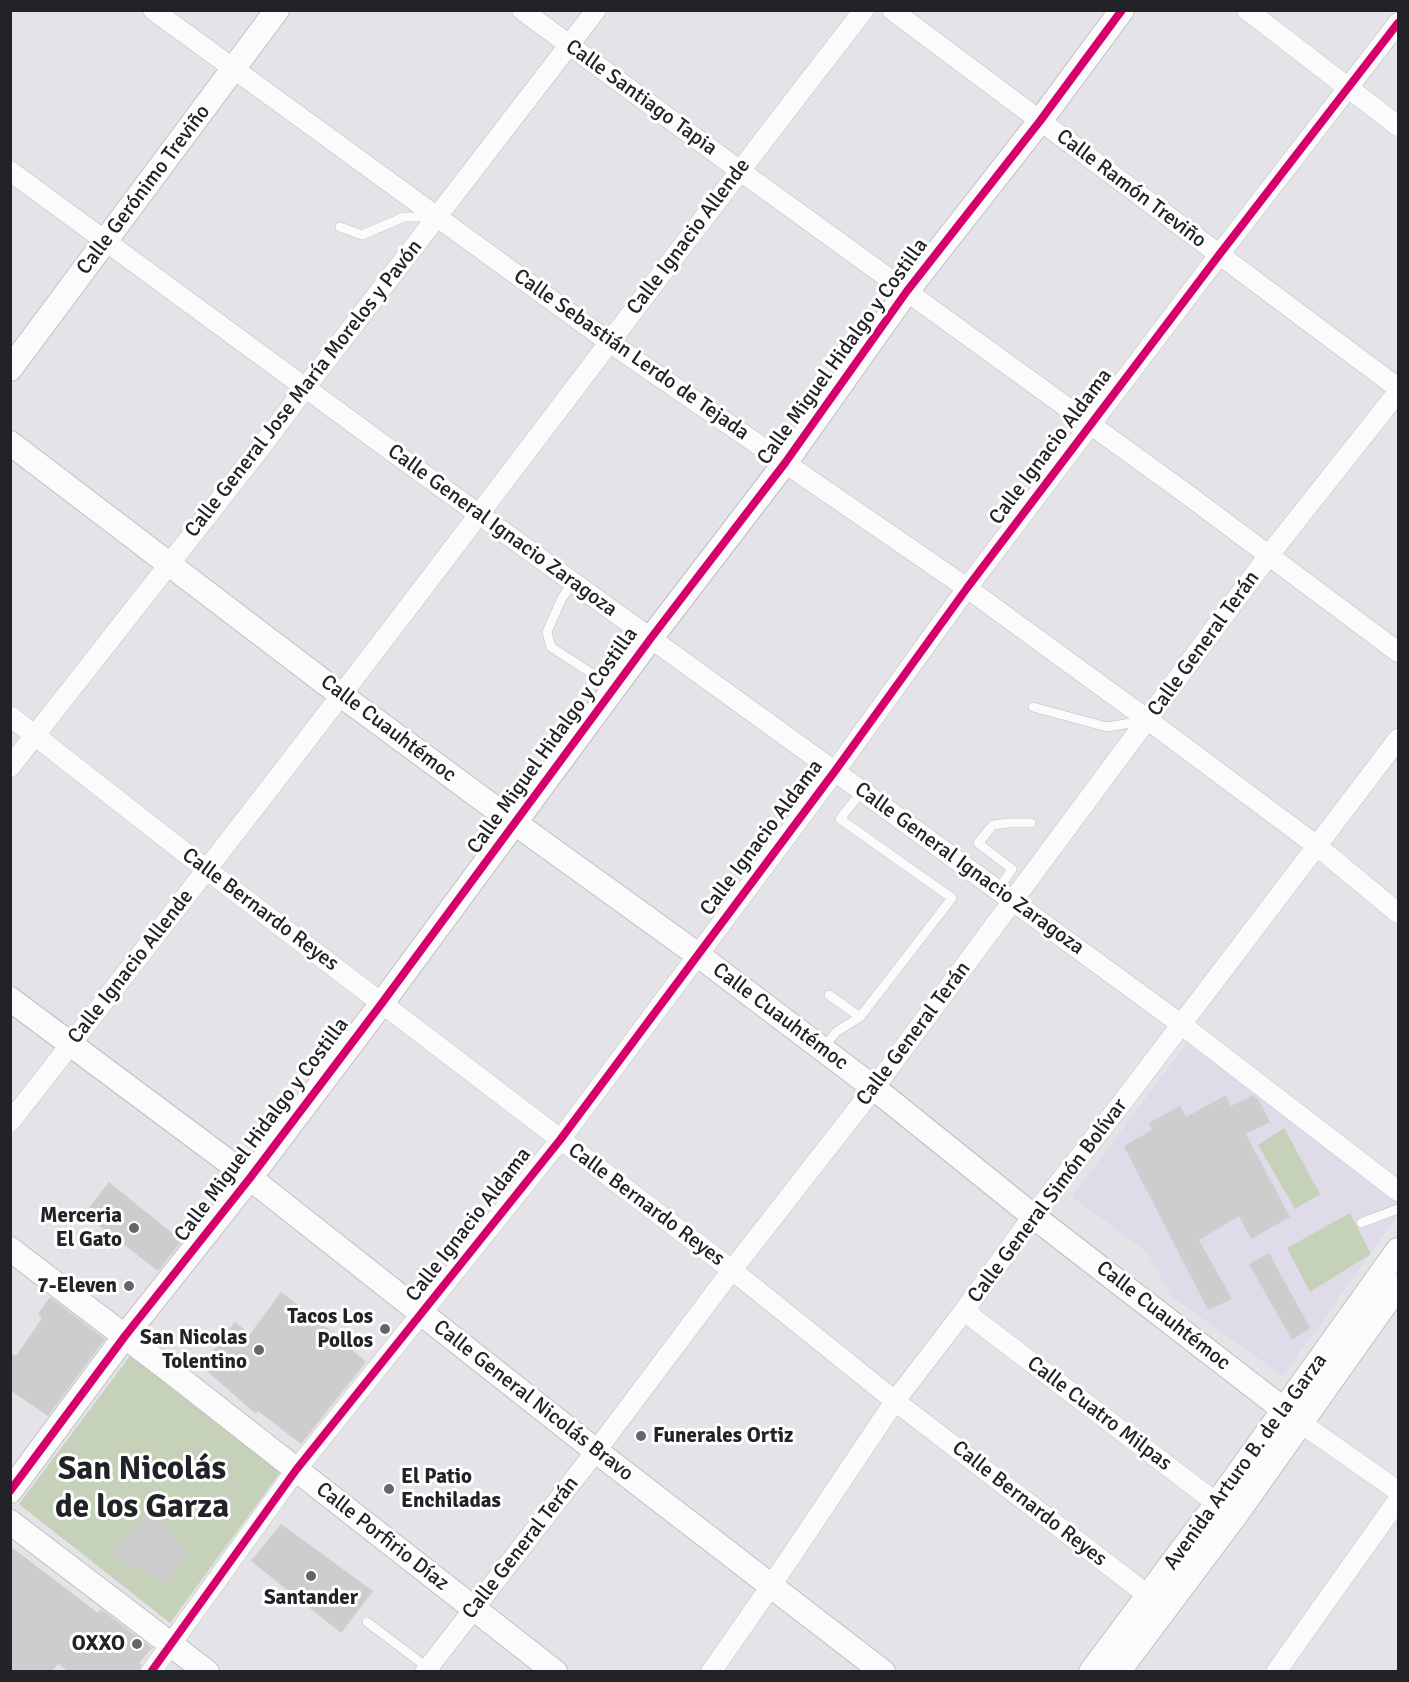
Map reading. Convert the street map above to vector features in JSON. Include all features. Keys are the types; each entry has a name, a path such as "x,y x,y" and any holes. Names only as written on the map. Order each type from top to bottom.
{"street":[{"name":"Calle Sebastián Lerdo de Tejada","path":"153,10 609,342 967,588 1317,846 1398,913"},
{"name":"Calle Gerónimo Treviño","path":"10,369 277,10"},
{"name":"Calle Santiago Tapia","path":"522,10 1091,424 1398,652"},
{"name":"Calle General Jose María Morelos y Pavón","path":"10,767 258,452 596,10"},
{"name":"Calle Ignacio Allende","path":"10,1122 207,870 739,170 864,10"},
{"name":"Calle Ramón Treviño","path":"892,10 1398,390"},
{"name":"Calle Miguel Hidalgo y Costilla","path":"10,1491 125,1336 250,1178 382,1003 651,638 785,463 907,291 1040,121 1122,10"},
{"path":"1247,10 1398,126"},
{"name":"Calle Ignacio Aldama","path":"151,1671 296,1470 560,1140 835,771 967,588 1398,23"},
{"name":"Calle General Ignacio Zaragoza","path":"10,171 1182,1025 1398,1191"},
{"name":"Calle General Terán","path":"427,1670 874,1088 1006,896 1148,720 1221,618 1398,390"},
{"name":"Calle Cuauhtémoc","path":"10,443 341,694 823,1049 1292,1417 1398,1491"},
{"name":"Calle Bernardo Reyes","path":"10,716 207,870 732,1270 895,1401 1157,1602"},
{"name":"Calle General Simón Bolívar","path":"711,1671 895,1401 1033,1216 1396,746"},
{"name":"Calle General Nicolás Bravo","path":"10,999 250,1178 596,1451 883,1671"},
{"name":"Calle Porfirio Díaz","path":"10,1249 555,1671"},
{"name":"Avenida Arturo B. de la Garza","path":"1091,1671 1157,1602 1226,1510 1292,1417 1398,1250"},
{"name":"Avenida Arturo B. de la Garza","path":"1292,1417 1398,1286"},
{"name":"Calle Cuatro Milpas","path":"964,1311 1226,1510"},
{"path":"1276,1671 1398,1500"},
{"path":"10,1522 207,1671"},
{"name":"Avenida Arturo B. de la Garza","path":"1118,1671 1157,1602"}],"lane":[{"path":"340,227 362,235 404,217 437,217"},
{"path":"573,582 562,598 547,632 551,647 615,688"},
{"path":"1034,707 1107,727 1148,720"},
{"path":"823,1049 836,1032 860,1017 952,898 840,819 862,791"},
{"path":"1006,896 1012,869 978,843 993,825 1031,823"},
{"path":"829,995 860,1017"},
{"path":"1361,1223 1398,1209"},
{"path":"367,1622 427,1670"}],"shaded area":[{"path":"1187,1043 1398,1199 1398,1215 1283,1376 1171,1296 1147,1252 1072,1197"}],"green space":[{"path":"1284,1128 1320,1194 1295,1209 1258,1145"},
{"path":"1350,1213 1371,1254 1310,1292 1287,1248"},
{"path":"133,1352 284,1467 170,1623 19,1504"}],"building":[{"path":"1226,1095 1231,1106 1253,1095 1258,1099 1270,1122 1246,1134 1290,1217 1251,1239 1239,1216 1199,1240 1232,1299 1208,1310 1124,1146 1152,1130 1149,1123 1180,1106 1186,1117"},
{"name":"Merceria El Gato","path":"109,1182 182,1241 158,1271 84,1214"},
{"path":"1269,1253 1310,1328 1292,1340 1249,1264"},
{"path":"281,1292 324,1325 366,1362 301,1444 258,1411 256,1414 201,1366 235,1322 250,1334"},
{"path":"50,1297 105,1339 48,1416 10,1390 10,1353 16,1356 42,1318 38,1314"},
{"path":"151,1506 189,1554 167,1584 123,1563 112,1555"},
{"name":"Santander","path":"281,1524 373,1591 341,1633 251,1561"},
{"path":"10,1546 98,1613 101,1609 152,1648 139,1663 142,1665 139,1671 68,1671 58,1664 52,1671 10,1671"}],"cycle path":[{"path":"10,1491 125,1336 250,1178 382,1003 651,638 785,463 907,291 1040,121 1122,10"},
{"path":"151,1672 296,1470 560,1140 835,771 967,588 1398,23"}],"place":[{"name":"Merceria El Gato","path":"134,1228"},
{"name":"7-Eleven","path":"129,1286"},
{"name":"Tacos Los Pollos","path":"385,1329"},
{"name":"San Nicolas Tolentino","path":"259,1350"},
{"name":"Funerales Ortiz","path":"641,1436"},
{"name":"El Patio Enchiladas","path":"389,1489"},
{"name":"Santander","path":"311,1576"},
{"name":"OXXO","path":"137,1644"}],"district":[{"name":"San Nicolás de los Garza","path":"142,1489"}]}
